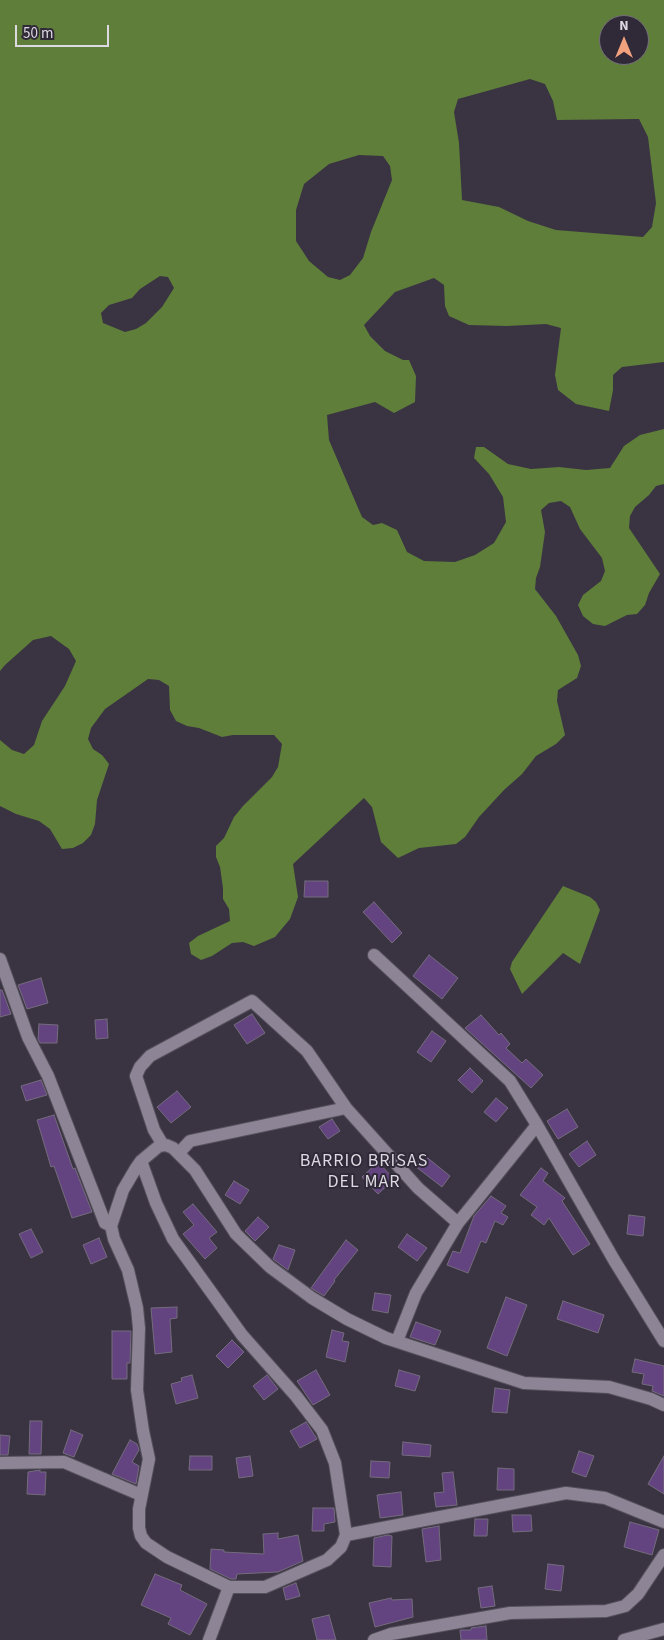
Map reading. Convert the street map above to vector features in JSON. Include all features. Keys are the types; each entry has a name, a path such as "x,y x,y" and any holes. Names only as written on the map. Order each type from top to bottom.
{"street":[{"path":"374,954 510,1081 614,1260 664,1341"},
{"path":"0,960 28,1037 48,1076 104,1223 111,1226"},
{"path":"458,1223 418,1188 346,1108 306,1051 252,1001 150,1056 140,1066 136,1076 154,1130 163,1145 173,1148 195,1170 236,1234 270,1267 312,1298 346,1319 397,1341 524,1382 609,1387 651,1399 664,1405"},
{"path":"179,1154 190,1141 346,1108"},
{"path":"397,1341 416,1293 458,1223 537,1125"},
{"path":"141,1161 156,1203 173,1239 242,1335 296,1396 322,1430 335,1463 346,1535 341,1547 327,1560 265,1588 229,1587 167,1558 146,1542 141,1536 139,1528 141,1495 149,1459 137,1390 139,1328 137,1308 128,1270 114,1239 111,1226 123,1190 141,1161 163,1145"},
{"path":"0,1463 64,1462 141,1495"},
{"path":"346,1535 566,1494 605,1498 664,1522"},
{"path":"374,1640 391,1634 510,1613 606,1611 625,1606 638,1594 664,1555"},
{"path":"209,1640 229,1587"},
{"path":"624,1640 664,1629"}],"green space":[{"path":"0,0 664,0 664,362 622,367 613,375 613,390 609,411 576,404 558,390 555,375 561,328 546,324 469,325 449,316 445,306 444,285 434,278 395,292 364,325 370,336 385,351 403,360 409,360 416,376 415,402 394,413 375,402 327,415 329,440 362,517 373,525 382,523 397,530 407,552 424,561 455,562 475,555 494,543 506,522 503,497 489,474 474,458 476,447 484,447 508,464 531,469 559,467 586,470 610,468 624,446 640,435 664,429 664,484 656,486 635,507 630,516 629,528 660,574 649,593 645,605 637,614 627,615 605,626 593,624 583,616 578,605 583,595 601,581 605,571 602,558 580,529 570,507 561,501 549,503 541,510 545,532 535,589 556,616 578,655 581,666 577,678 558,690 557,701 565,735 556,744 536,756 522,774 479,817 465,837 456,844 419,848 398,858 381,842 372,807 364,798 293,864 298,897 290,919 275,937 254,946 243,942 232,943 212,956 201,960 191,954 189,943 198,936 230,921 229,909 223,899 216,846 224,838 234,817 272,777 278,767 282,744 274,735 233,735 222,737 176,721 170,710 169,686 159,680 148,679 105,709 91,728 88,739 93,749 102,755 109,764 97,800 95,824 91,835 83,843 73,848 62,849 50,829 39,821 16,814 0,806 0,740 12,750 24,754 34,745 42,721 65,686 76,661 69,649 51,636 33,640 0,671","holes":["530,79 545,84 553,101 557,120 639,119 648,137 656,203 652,227 643,237 556,230 528,221 499,207 462,200 459,143 454,112 458,99","359,155 383,156 390,166 392,180 371,232 363,258 350,275 340,280 328,277 309,261 296,241 296,210 304,184 329,164","160,276 168,277 174,288 162,307 146,323 136,329 125,332 103,323 101,313 109,305 132,298 140,289"]},
{"path":"563,886 590,897 596,902 600,910 580,964 563,953 522,994 510,969 512,962"}],"building":[{"path":"305,881 328,881 328,897 304,897"},
{"path":"374,902 402,933 392,943 363,912"},
{"path":"429,955 458,978 442,999 413,976"},
{"path":"41,978 48,1003 27,1009 18,985"},
{"path":"0,990 2,990 11,1014 0,1017"},
{"path":"252,1014 265,1033 247,1044 234,1025"},
{"path":"481,1015 510,1044 506,1048 522,1063 526,1059 543,1075 531,1088 465,1028"},
{"path":"107,1019 108,1038 96,1039 95,1020"},
{"path":"39,1024 58,1025 57,1043 40,1043 38,1039"},
{"path":"432,1031 446,1041 431,1062 417,1052"},
{"path":"470,1068 483,1081 472,1093 458,1080"},
{"path":"41,1080 47,1095 26,1101 21,1086"},
{"path":"177,1091 191,1107 171,1123 157,1107"},
{"path":"496,1098 508,1108 496,1122 484,1112"},
{"path":"567,1109 578,1127 558,1139 547,1121"},
{"path":"54,1115 73,1169 75,1168 92,1212 72,1218 54,1166 51,1167 37,1120"},
{"path":"332,1119 340,1131 328,1139 319,1127"},
{"path":"587,1141 596,1155 579,1167 569,1154"},
{"path":"424,1155 450,1176 442,1187 415,1166"},
{"path":"378,1162 394,1179 378,1194 362,1177"},
{"path":"541,1168 548,1173 543,1181 565,1198 562,1201 590,1244 573,1255 549,1218 544,1225 531,1215 537,1207 520,1195"},
{"path":"234,1181 249,1190 240,1204 225,1195"},
{"path":"491,1196 506,1206 501,1213 508,1217 503,1225 495,1221 486,1243 481,1241 468,1273 447,1265 453,1251 460,1253 474,1216"},
{"path":"193,1204 217,1232 209,1238 217,1248 205,1259 183,1234 194,1225 183,1212"},
{"path":"629,1215 645,1217 643,1236 627,1234"},
{"path":"258,1217 269,1227 255,1241 245,1231"},
{"path":"31,1229 43,1252 31,1258 19,1234"},
{"path":"407,1234 427,1248 417,1261 398,1247"},
{"path":"99,1238 107,1257 91,1264 83,1245"},
{"path":"346,1240 358,1250 324,1296 311,1288"},
{"path":"279,1245 295,1250 288,1270 273,1259"},
{"path":"375,1293 391,1295 388,1313 372,1310"},
{"path":"506,1297 527,1305 507,1356 487,1348"},
{"path":"563,1301 604,1315 598,1333 557,1319"},
{"path":"177,1307 177,1318 170,1319 172,1352 155,1354 151,1308"},
{"path":"416,1322 441,1331 435,1345 410,1337"},
{"path":"332,1330 344,1333 342,1341 349,1342 345,1362 326,1357"},
{"path":"112,1331 131,1331 130,1363 127,1363 127,1379 112,1379"},
{"path":"232,1340 244,1352 228,1368 216,1356"},
{"path":"635,1359 664,1366 664,1396 652,1391 653,1386 642,1384 644,1374 632,1372"},
{"path":"316,1370 330,1395 313,1405 297,1381"},
{"path":"399,1370 420,1376 415,1391 395,1386"},
{"path":"192,1375 198,1398 176,1404 171,1384 182,1381 181,1378"},
{"path":"267,1375 278,1389 264,1400 253,1386"},
{"path":"495,1388 510,1390 507,1413 492,1412"},
{"path":"30,1421 42,1421 41,1454 29,1454"},
{"path":"306,1422 317,1439 300,1448 290,1431"},
{"path":"71,1430 83,1435 74,1457 63,1453"},
{"path":"0,1435 10,1436 8,1455 0,1455"},
{"path":"130,1440 137,1444 139,1450 132,1462 139,1466 136,1484 112,1474"},
{"path":"403,1442 431,1445 430,1457 402,1455"},
{"path":"579,1451 594,1456 586,1477 572,1472"},
{"path":"190,1456 212,1456 212,1470 189,1470"},
{"path":"250,1456 253,1476 239,1478 236,1458"},
{"path":"664,1456 664,1494 648,1484"},
{"path":"371,1461 390,1462 389,1478 370,1477"},
{"path":"498,1468 514,1469 514,1490 497,1490"},
{"path":"40,1470 40,1472 46,1472 45,1495 27,1494 28,1472"},
{"path":"453,1472 457,1505 436,1507 434,1493 444,1492 442,1473"},
{"path":"401,1492 403,1515 380,1518 377,1495"},
{"path":"313,1508 334,1508 335,1522 324,1524 324,1531 312,1531"},
{"path":"512,1515 531,1515 532,1531 513,1532"},
{"path":"475,1519 488,1519 487,1536 474,1536"},
{"path":"630,1522 659,1530 652,1555 624,1547"},
{"path":"439,1526 441,1560 426,1562 422,1529"},
{"path":"278,1533 278,1539 298,1535 303,1561 278,1572 237,1574 236,1579 231,1579 210,1569 211,1549 224,1550 224,1552 264,1554 263,1534"},
{"path":"392,1536 391,1567 373,1566 374,1538"},
{"path":"548,1564 564,1566 561,1591 545,1589"},
{"path":"155,1574 182,1585 180,1590 207,1604 190,1635 168,1624 171,1618 141,1605"},
{"path":"296,1583 300,1596 286,1600 283,1588"},
{"path":"492,1586 495,1606 481,1608 478,1588"},
{"path":"391,1598 392,1600 412,1599 413,1617 375,1627 369,1603"},
{"path":"329,1615 336,1640 317,1640 312,1619"},
{"path":"486,1626 487,1640 461,1640 460,1630 471,1630 471,1628"}],"district":[{"name":"BARRIO BRISAS DEL MAR","path":"364,1172"}]}
